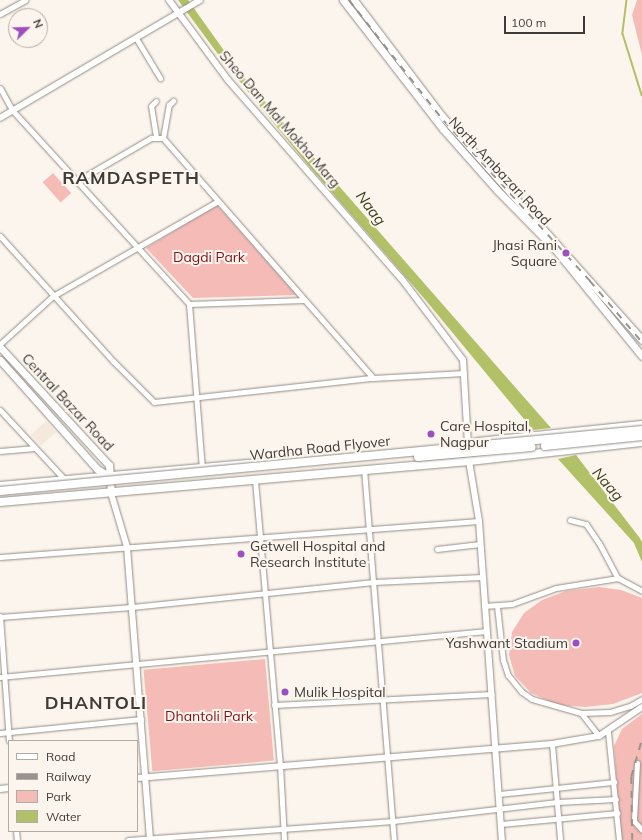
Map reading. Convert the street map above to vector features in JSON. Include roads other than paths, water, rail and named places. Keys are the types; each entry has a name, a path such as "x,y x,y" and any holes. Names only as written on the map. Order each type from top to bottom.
{"main road":[{"name":"North Ambazari Road","path":"343,0 443,129 497,190 554,249 605,309 642,356"},
{"name":"North Ambazari Road","path":"354,0 441,115 611,303 642,340"},
{"path":"605,309 611,303"},
{"name":"Central Bazar Road","path":"0,346 109,465 111,493"},
{"name":"Central Bazar Road","path":"0,360 97,469 109,476"},
{"path":"0,486 468,443 642,425"},
{"name":"Wardha Road Flyover","path":"0,491 642,430"},
{"name":"Wardha Road Flyover","path":"0,496 642,436"},
{"path":"0,502 364,469 470,461 642,442"}],"street":[{"path":"0,14 25,0"},
{"name":"Sheo Dan Mal Mokha Marg","path":"169,0 228,80 425,308 458,351 463,360 468,443 479,521 484,606 497,748 502,840"},
{"path":"0,118 199,1"},
{"path":"136,38 160,78"},
{"path":"0,88 13,111 189,304 202,468"},
{"path":"156,101 151,106 156,137"},
{"path":"163,138 169,105 173,101"},
{"path":"77,181 156,137 163,138 373,378"},
{"path":"0,346 53,296 218,201"},
{"path":"0,236 53,296 154,402 373,378 464,373"},
{"path":"189,304 304,300"},
{"path":"0,410 65,480"},
{"path":"0,451 35,448"},
{"path":"364,469 394,840"},
{"path":"255,480 280,765 284,840"},
{"path":"111,493 127,547 150,839"},
{"path":"570,520 586,524 600,543 618,578 642,591"},
{"path":"0,557 369,528 479,521"},
{"path":"437,548 480,544"},
{"path":"9,740 2,676 0,617 132,607 374,582 482,577"},
{"path":"484,606 512,604 556,588 618,578"},
{"path":"497,606 503,660 508,675 522,692 532,699 581,713 610,712 630,706 642,699"},
{"path":"2,676 136,665 487,631"},
{"path":"274,705 492,694"},
{"path":"138,778 388,756 552,744 598,736 608,732 642,707"},
{"path":"581,713 598,736"},
{"path":"0,733 141,719"},
{"path":"608,732 619,840"},
{"path":"552,744 560,840"},
{"path":"637,762 634,821 642,830"},
{"path":"499,794 614,782"},
{"path":"128,840 283,827 393,821 557,802 616,799"},
{"path":"501,824 617,813"}],"water":[{"path":"178,0 188,0 240,73 551,428 533,430 423,297 308,165 223,61"},
{"path":"576,455 639,537 642,542 642,562 634,543 558,459"}],"waterway":[{"path":"627,0 623,34 642,95"}],"railway":[{"path":"349,0 444,121 590,281 642,342"},
{"path":"632,840 631,777 642,739"}],"place":[{"name":"Jhasi Rani Square","path":"566,253"},
{"name":"Care Hospital, Nagpur","path":"431,434"},
{"name":"Getwell Hospital and Research Institute","path":"241,554"},
{"name":"Yashwant Stadium","path":"576,643"},
{"name":"Mulik Hospital","path":"285,692"}],"district":[{"name":"RAMDASPETH","path":"131,178"},
{"name":"DHANTOLI","path":"96,703"}],"water label":[{"name":"Naag","path":"371,208"},
{"name":"Naag","path":"608,484"}],"park label":[{"name":"Dagdi Park","path":"209,257"},
{"name":"Dhantoli Park","path":"209,716"}]}
